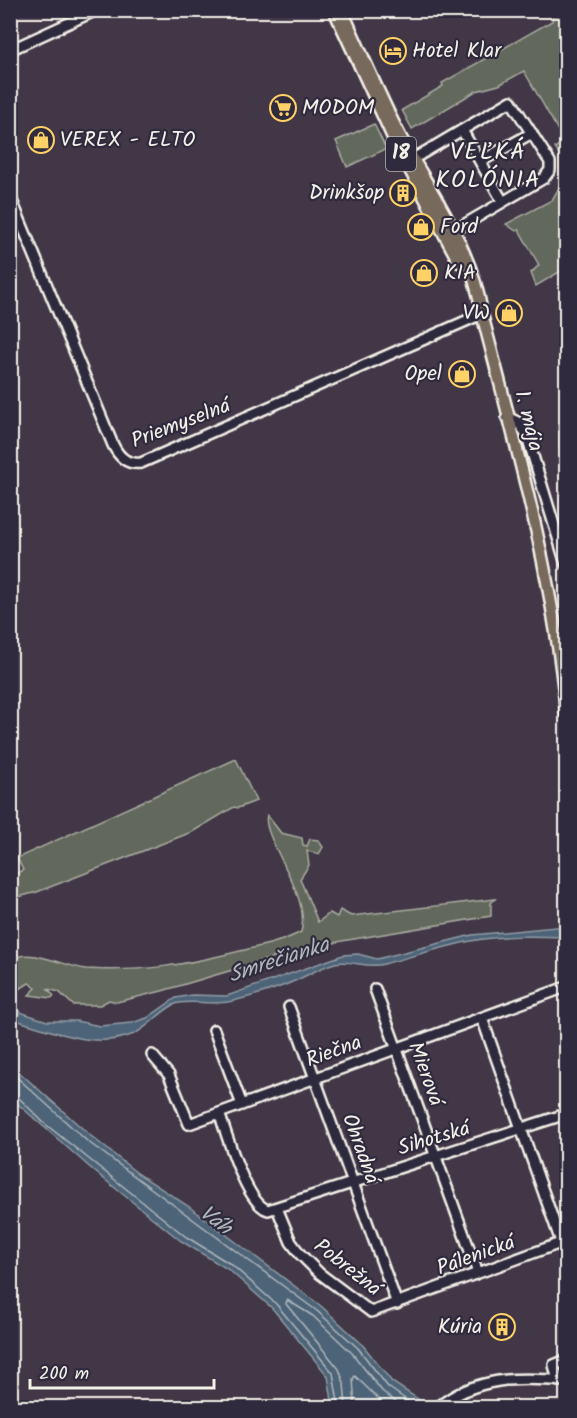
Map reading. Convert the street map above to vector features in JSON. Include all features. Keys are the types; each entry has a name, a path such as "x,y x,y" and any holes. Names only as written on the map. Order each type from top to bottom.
{"main road":[{"name":"1. mája","path":"334,10 394,142 450,233"},
{"name":"1. mája","path":"342,10 413,159 479,289 482,314 554,608 565,667 567,713"}],"street":[{"path":"10,50 97,10"},
{"path":"413,159 512,101 550,162 550,170 544,178 450,233"},
{"path":"462,130 504,202"},
{"path":"480,161 532,133"},
{"name":"Priemyselná","path":"10,196 113,445 121,457 130,463 141,463 482,314"},
{"path":"507,417 518,422 526,433 567,564"},
{"name":"Riečna","path":"152,1055 169,1075 189,1124 567,987"},
{"name":"Mierová","path":"375,989 478,1274"},
{"name":"Ohradná","path":"289,1007 398,1304"},
{"path":"482,1018 564,1242 567,1256"},
{"path":"214,1030 242,1105"},
{"path":"219,1113 256,1203 265,1210 277,1208"},
{"name":"Sihotská","path":"277,1208 567,1114"},
{"name":"Pobrežná","path":"277,1208 293,1245 319,1273 371,1312 398,1304"},
{"name":"Pálenická","path":"398,1304 564,1242"},
{"path":"438,1407 460,1391 484,1382 523,1379 562,1381 554,1365 567,1360"}],"green space":[{"path":"554,11 566,11 566,176 562,159 555,148 564,141 524,71 499,85 476,91 412,129 402,110 443,86 442,83 552,21"},
{"path":"374,124 386,149 347,167 336,141"},
{"path":"566,176 566,268 536,286 531,273 539,265 519,230 516,231 506,224 552,200"},
{"path":"236,759 256,801 238,808 234,807 192,832 37,892 11,899 11,876 23,870 17,858"},
{"path":"267,815 281,833 302,838 303,845 307,846 310,839 318,840 323,847 319,854 307,851 309,865 300,879 318,922 330,913 337,917 340,910 351,916 495,899 491,903 491,916 342,941 276,957 162,991 117,1002 109,1000 100,1005 73,1005 59,992 48,989 54,996 51,998 29,995 36,988 29,983 18,990 11,986 11,955 15,958 30,955 86,969 145,968 182,964 220,956 271,943 301,932 302,917 299,901 271,837"}],"water":[{"path":"566,926 566,937 531,936 483,939 378,965 335,963 282,986 241,999 218,1003 179,1003 168,1008 140,1031 119,1039 72,1037 11,1019 11,1009 47,1021 76,1021 100,1026 132,1023 147,1018 176,998 192,995 227,996 343,955 358,954 377,959 472,935"},
{"path":"10,1061 19,1072 91,1136 137,1173 188,1206 321,1306 362,1344 392,1382 430,1407 333,1407 328,1376 272,1308 229,1270 181,1241 94,1171 11,1098"}],"place":[{"name":"Hotel Klar","path":"393,51"},
{"name":"MODOM","path":"283,108"},
{"name":"VEREX - ELTO","path":"41,140"},
{"name":"Drinkšop","path":"403,193"},
{"name":"Ford","path":"421,227"},
{"name":"KIA","path":"424,273"},
{"name":"VW","path":"509,313"},
{"name":"Opel","path":"462,374"},
{"name":"Kúria","path":"502,1327"}],"district":[{"name":"VEĽKÁ KOLÓNIA","path":"488,166"}],"water label":[{"name":"Smrečianka","path":"279,961"},
{"name":"Váh","path":"215,1221"}]}
